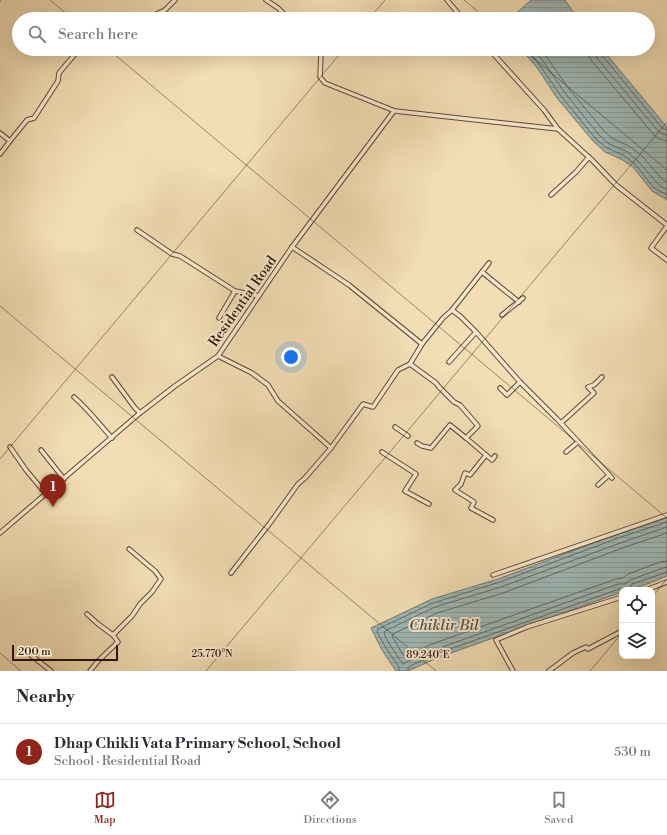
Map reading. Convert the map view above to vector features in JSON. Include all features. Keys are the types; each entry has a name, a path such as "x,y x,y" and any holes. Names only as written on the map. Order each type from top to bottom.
{"street":[{"path":"161,12 165,10 174,0"},
{"path":"266,0 282,12"},
{"path":"447,0 457,12"},
{"path":"0,154 27,120 34,118 58,81 59,73 73,56"},
{"path":"321,56 320,77 325,83 394,111 558,129"},
{"path":"495,56 544,110 558,129 616,185 667,226 651,248 667,260"},
{"name":"Residential Road","path":"0,533 140,413 218,356 292,247 394,111"},
{"path":"0,133 10,140"},
{"path":"551,195 589,158"},
{"path":"137,230 172,254 180,256 235,291 259,296"},
{"path":"292,247 349,284 422,344"},
{"path":"231,573 298,484 331,448 363,404 373,407 398,370 410,364 422,344 443,318 452,310 489,263"},
{"path":"482,272 519,302"},
{"path":"219,318 235,291"},
{"path":"502,315 523,298"},
{"path":"452,310 476,332 520,382 561,423 611,477 598,485"},
{"path":"449,362 476,332"},
{"path":"218,356 252,373 268,385 278,401 331,448"},
{"path":"410,364 436,383 454,402 460,405 478,426 466,438"},
{"path":"112,377 140,413"},
{"path":"561,423 594,393 588,387 594,385 602,377"},
{"path":"500,388 507,395 520,382"},
{"path":"74,397 84,405 112,438"},
{"path":"417,443 431,448 450,425 492,460 495,456"},
{"path":"395,427 408,436"},
{"path":"566,452 578,442"},
{"path":"10,447 26,470 46,494"},
{"path":"41,450 64,479"},
{"path":"382,452 416,474 405,492 429,504"},
{"path":"486,455 470,475 465,473 461,484 455,490 474,502 471,508 493,520"},
{"path":"493,575 667,514"},
{"path":"113,635 132,616 140,604 152,592 161,578 129,549"},
{"path":"654,587 667,582"},
{"path":"513,671 496,640 527,627 619,599"},
{"path":"87,614 113,635 118,642 90,671"},
{"path":"549,671 573,653 586,647 588,649 619,633"},
{"path":"27,652 51,671"}],"water":[{"path":"531,0 565,0 573,12 518,12"},
{"path":"527,56 608,56 667,127 667,200 652,191 633,167 621,159 605,152 593,141 557,98 538,69"},
{"name":"Chiklir Bil","path":"667,517 667,576 638,587 619,587 619,593 437,658 408,671 396,671 382,650 371,628 432,599 498,579"}],"place":[{"name":"Dhap Chikli Vata Primary School, School","path":"53,507"}]}
